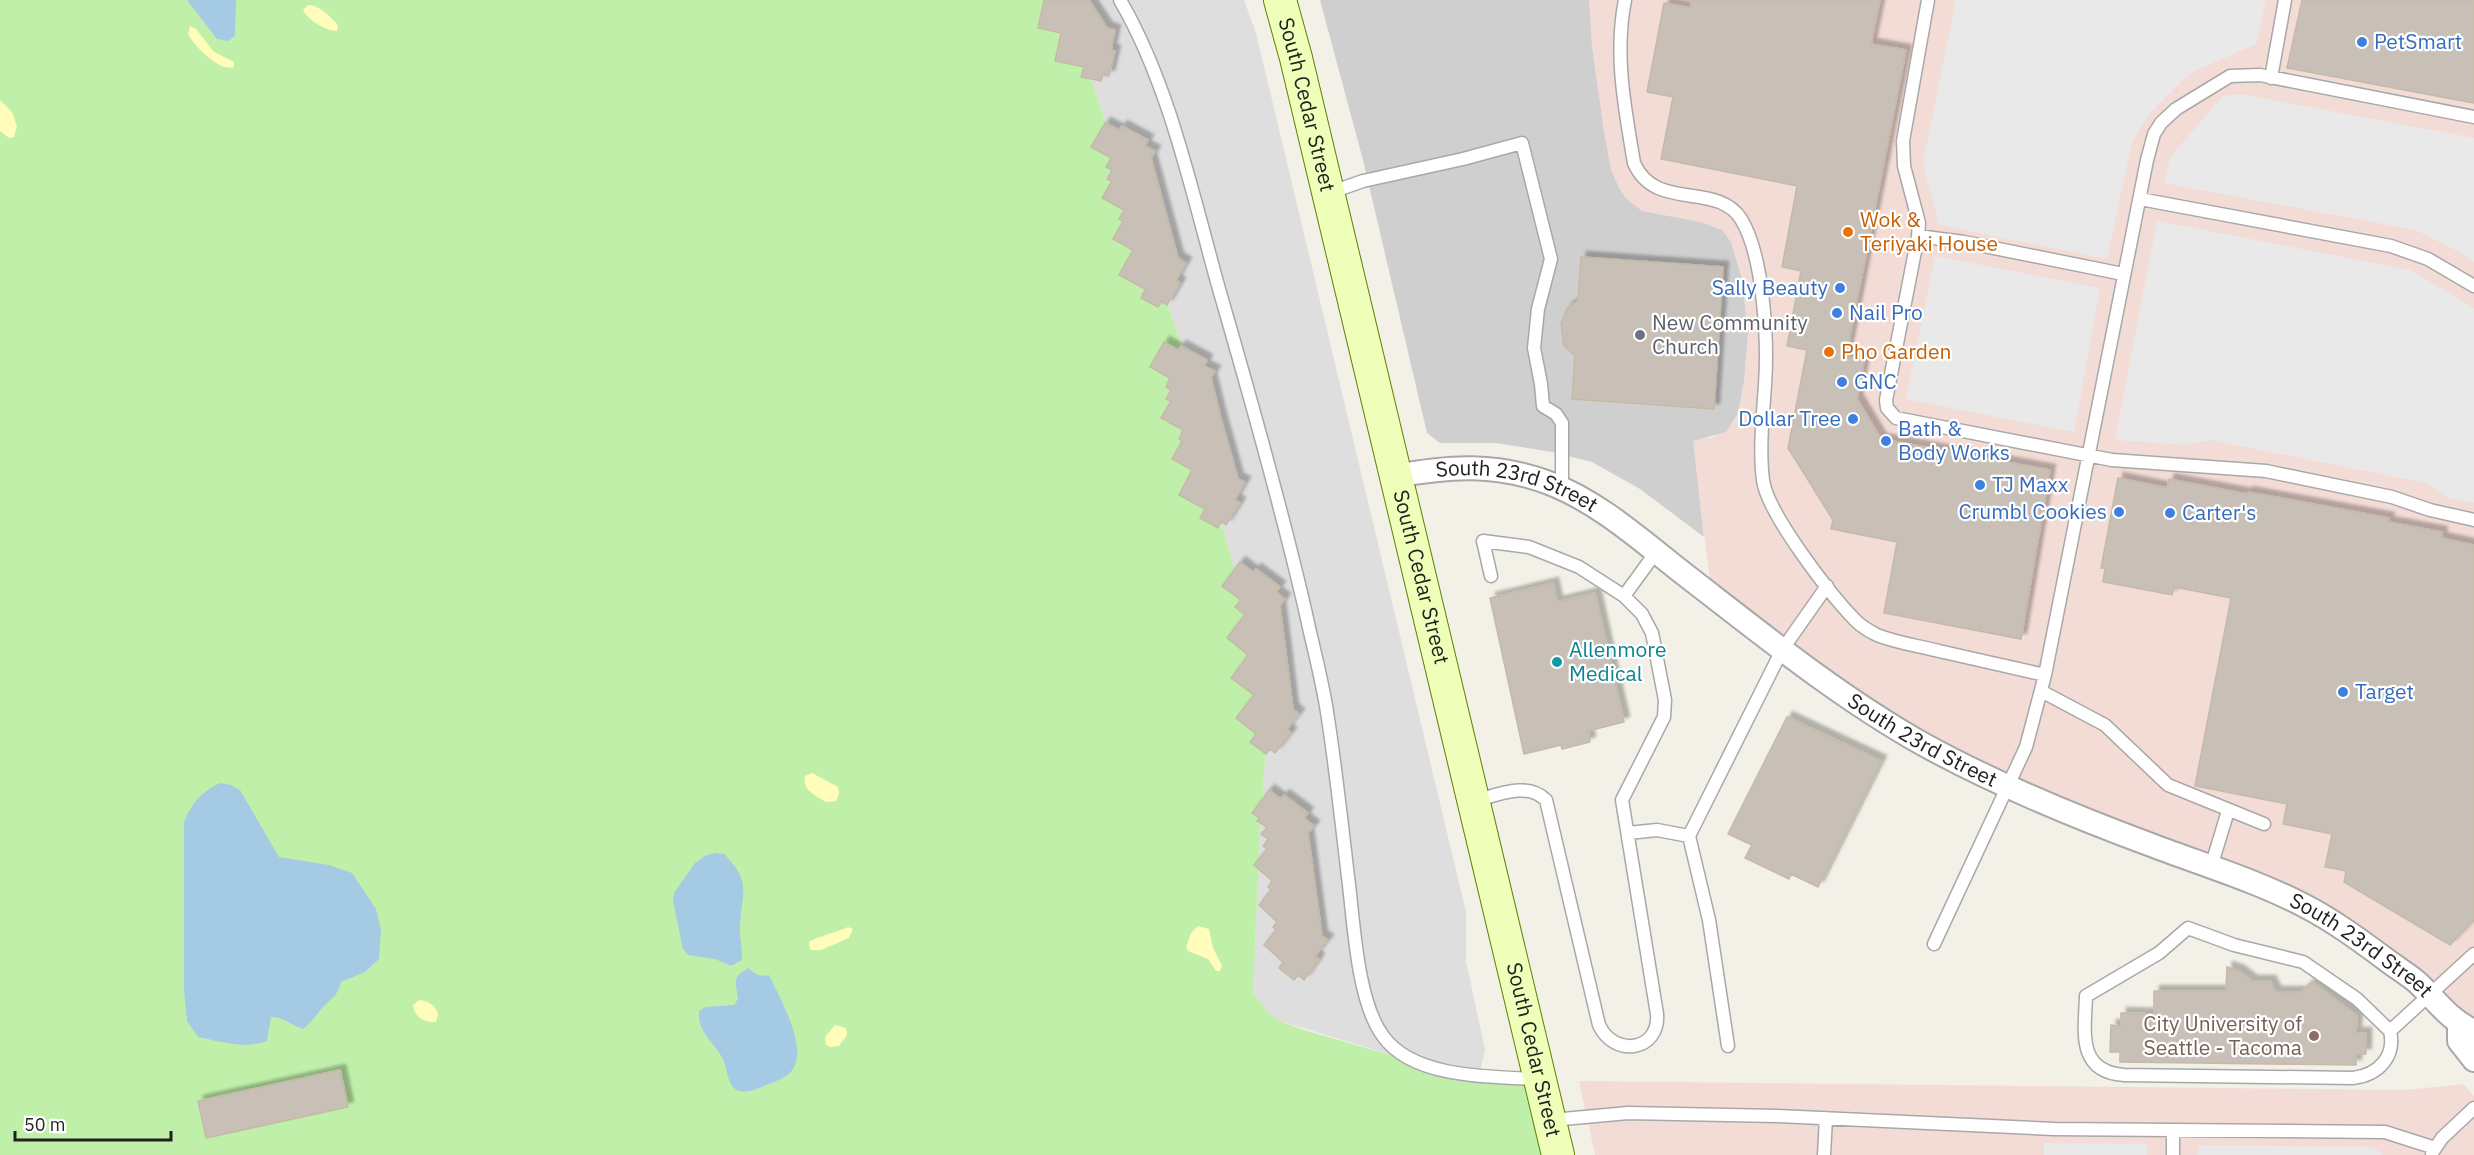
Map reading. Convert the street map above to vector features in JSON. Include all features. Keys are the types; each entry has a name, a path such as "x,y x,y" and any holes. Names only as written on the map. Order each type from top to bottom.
{"main road":[{"name":"South Cedar Street","path":"1280,0 1453,705 1558,1155"}],"street":[{"name":"South 23rd Street","path":"1396,476 1469,467 1508,471 1562,489 1613,518 1782,650 1873,714 1922,744 2007,785 2103,827 2304,905 2376,952 2417,983 2466,1027 2459,1041 2474,1060"}],"lane":[{"path":"1120,0 1150,63 1169,116 1254,409 1298,579 1327,709 1353,925 1363,984 1374,1022 1395,1050 1418,1063 1473,1076 1541,1079"},
{"path":"1625,0 1620,25 1621,89 1634,164 1638,174 1657,188 1669,193 1717,200 1741,219 1755,258 1762,296 1767,353 1763,423 1763,482 1778,518 1827,586 1856,621 1878,635 2046,675"},
{"path":"1928,0 1902,141 1904,166 1919,223 1886,400 1887,408 1896,418 2132,462 2266,471 2392,497 2423,508 2474,520"},
{"path":"2271,78 2285,0"},
{"path":"1934,944 2026,747 2046,675 2123,274 2154,134 2161,123 2176,109 2229,76 2260,75 2474,117"},
{"path":"1328,193 1363,181 1463,159 1522,143 1551,259 1538,309 1534,348 1543,406 1556,414 1562,427 1562,489"},
{"path":"2140,199 2391,246 2428,259 2474,286"},
{"path":"1918,236 1964,242 2123,274"},
{"path":"1474,801 1524,790 1539,794 1546,800 1599,1025 1611,1042 1628,1047 1640,1045 1655,1029 1657,1018 1622,800 1660,728 1665,708 1652,633 1642,614 1624,596 1579,567 1545,552 1512,543 1483,541 1491,576"},
{"path":"1624,596 1656,552"},
{"path":"1728,1046 1709,920 1689,836 1782,650 1827,586"},
{"path":"2041,691 2105,725 2168,786 2264,824"},
{"path":"2211,867 2228,811"},
{"path":"1628,833 1657,830 1689,836"},
{"path":"2188,928 2240,947 2303,962 2357,999 2390,1031 2391,1047 2386,1060 2374,1072 2359,1077 2124,1075 2111,1073 2100,1067 2088,1055 2085,1046 2086,996 2159,953 2188,928"},
{"path":"2390,1031 2474,954"},
{"path":"1550,1121 1628,1113 1826,1118 2054,1129 2385,1132 2433,1152 2442,1138 2474,1108"},
{"path":"1824,1155 1826,1118"},
{"path":"2173,1130 2173,1155"}],"shaded area":[{"path":"1047,0 1244,0 1256,33 1466,912 1466,961 1485,1050 1479,1076 1418,1063 1280,1021 1268,1013 1253,992 1260,834 1270,688 1226,541 1190,370 1071,20"},
{"path":"1320,0 1589,0 1592,46 1604,131 1611,169 1619,188 1626,198 1642,211 1701,222 1722,230 1731,242 1742,279 1748,334 1744,381 1738,414 1726,432 1693,441 1704,537 1640,489 1592,462 1552,452 1496,443 1440,443 1427,433 1363,160"},
{"path":"1589,0 2474,0 2474,1051 2437,1005 2336,925 1985,776 1712,595 1692,440 1713,437 1734,422 1738,414 1744,381 1748,334 1742,279 1731,242 1701,222 1642,211 1626,198 1619,188 1611,169 1604,131 1592,46"},
{"path":"1956,0 2266,0 2256,44 2190,73 2150,113 2132,142 2107,259 1939,225 1923,163"},
{"path":"2240,94 2474,138 2474,262 2456,250 2416,230 2164,183 2171,156 2223,96"},
{"path":"2157,221 2410,270 2474,308 2474,503 2448,498 2426,483 2211,440 2187,445 2115,440"},
{"path":"1935,256 2100,288 2074,432 1906,399"},
{"path":"1579,1081 2406,1090 2464,1084 2474,1096 2474,1155 1595,1155"},
{"path":"2044,1143 2147,1144 2147,1155 2044,1155"},
{"path":"2199,1145 2373,1147 2383,1155 2198,1155"}],"green space":[{"path":"0,0 1047,0 1071,20 1190,370 1226,541 1270,688 1260,834 1253,992 1268,1013 1280,1021 1304,1030 1418,1063 1541,1079 1558,1155 0,1155"}],"sand":[{"path":"308,5 328,15 338,25 337,31 323,27 309,18 303,10"},
{"path":"190,26 196,29 214,52 234,62 234,67 222,66 202,51 188,34"},
{"path":"0,100 12,112 17,126 14,137 9,138 0,131"},
{"path":"812,773 838,787 839,793 836,801 826,802 807,789 805,776"},
{"path":"1198,926 1209,929 1213,948 1222,966 1220,971 1216,971 1208,959 1188,951 1186,947 1191,933"},
{"path":"848,927 853,929 849,938 821,950 810,950 809,942"},
{"path":"419,1000 433,1006 438,1015 436,1022 424,1020 415,1013 413,1005"},
{"path":"835,1025 846,1028 847,1035 839,1046 830,1047 826,1045 825,1037"}],"water":[{"path":"187,0 236,0 235,36 228,41 217,39"},
{"path":"220,783 240,790 279,857 329,865 352,873 376,909 381,930 379,959 365,972 341,982 335,996 312,1021 303,1029 271,1017 267,1041 258,1043 233,1044 198,1037 187,1021 184,989 184,822 198,799 207,790"},
{"path":"715,853 724,854 733,864 739,873 743,888 740,931 742,960 731,966 715,959 688,955 683,949 673,901 674,893 695,863"},
{"path":"749,968 758,975 769,975 794,1032 797,1055 795,1065 787,1076 755,1090 739,1091 730,1083 720,1053 701,1025 699,1011 705,1007 734,1005 738,999 737,977"}],"building":[{"path":"1044,0 1089,0 1107,28 1115,30 1111,50 1115,51 1109,76 1103,74 1101,81 1081,77 1084,67 1055,61 1061,33 1038,28"},
{"path":"1692,0 1880,0 1871,44 1906,50 1846,357 1864,361 1857,399 1881,439 2050,470 2021,639 1884,613 1897,542 1831,529 1833,520 1788,448 1807,350 1787,346 1801,271 1782,267 1797,186 1661,159 1673,97 1647,92 1664,3 1690,8"},
{"name":"PetSmart","path":"2302,0 2474,0 2474,103 2287,68"},
{"path":"1105,123 1119,130 1122,126 1148,140 1145,146 1155,151 1151,158 1178,258 1186,263 1176,280 1180,283 1167,305 1162,301 1158,307 1141,298 1145,289 1119,275 1133,250 1113,239 1123,221 1119,219 1124,210 1102,198 1112,181 1107,179 1112,170 1106,167 1111,158 1091,147"},
{"name":"New Community Church","path":"1581,257 1723,267 1714,409 1572,399 1575,356 1564,346 1561,324 1567,308 1578,301"},
{"path":"1164,342 1178,350 1181,346 1207,360 1204,366 1215,371 1211,378 1220,415 1238,479 1245,482 1235,500 1240,503 1226,525 1221,521 1218,528 1200,518 1205,509 1179,495 1192,470 1172,459 1182,441 1179,439 1183,430 1161,418 1171,401 1166,399 1171,390 1166,387 1170,378 1150,367"},
{"name":"Target","path":"2118,478 2167,488 2169,479 2389,518 2388,522 2442,532 2441,538 2474,545 2474,920 2450,945 2344,882 2346,871 2325,867 2332,834 2283,824 2287,804 2195,786 2231,598 2174,587 2172,595 2103,582 2105,568 2101,568"},
{"path":"1240,562 1253,572 1256,569 1280,587 1276,592 1285,599 1280,606 1293,709 1299,714 1287,729 1291,733 1275,753 1270,749 1266,754 1250,742 1256,734 1236,718 1254,695 1231,678 1248,655 1227,638 1245,615 1235,607 1241,600 1222,586"},
{"name":"Allenmore Medical","path":"1553,583 1557,602 1595,593 1624,722 1588,731 1590,742 1562,749 1561,745 1524,754 1490,598"},
{"path":"1787,717 1881,761 1818,887 1791,874 1789,879 1745,858 1752,845 1728,834"},
{"path":"1269,790 1281,799 1284,795 1308,813 1304,818 1314,826 1308,833 1322,936 1328,940 1315,956 1319,959 1304,980 1298,975 1294,980 1279,968 1283,962 1264,945 1276,930 1273,927 1277,922 1259,905 1271,890 1268,887 1272,881 1254,865 1267,849 1263,846 1268,839 1261,834 1267,827 1257,821 1259,818 1252,813"},
{"path":"2227,967 2239,971 2252,981 2270,981 2276,992 2301,992 2312,982 2357,1016 2356,1033 2366,1033 2366,1054 2356,1054 2356,1065 2120,1062 2120,1052 2110,1052 2111,1025 2121,1026 2121,1013 2154,1014 2154,991 2226,991"},
{"path":"340,1070 348,1107 206,1138 198,1101"}],"place":[{"name":"PetSmart","path":"2362,42"},
{"name":"Wok & Teriyaki House","path":"1848,232"},
{"name":"Sally Beauty","path":"1840,288"},
{"name":"Nail Pro","path":"1837,313"},
{"name":"New Community Church","path":"1640,335"},
{"name":"Pho Garden","path":"1829,352"},
{"name":"GNC","path":"1842,382"},
{"name":"Dollar Tree","path":"1853,419"},
{"name":"Bath & Body Works","path":"1886,441"},
{"name":"TJ Maxx","path":"1980,485"},
{"name":"Crumbl Cookies","path":"2119,512"},
{"name":"Carter's","path":"2170,513"},
{"name":"Allenmore Medical","path":"1557,662"},
{"name":"Target","path":"2343,692"},
{"name":"City University of Seattle - Tacoma","path":"2314,1036"}]}
